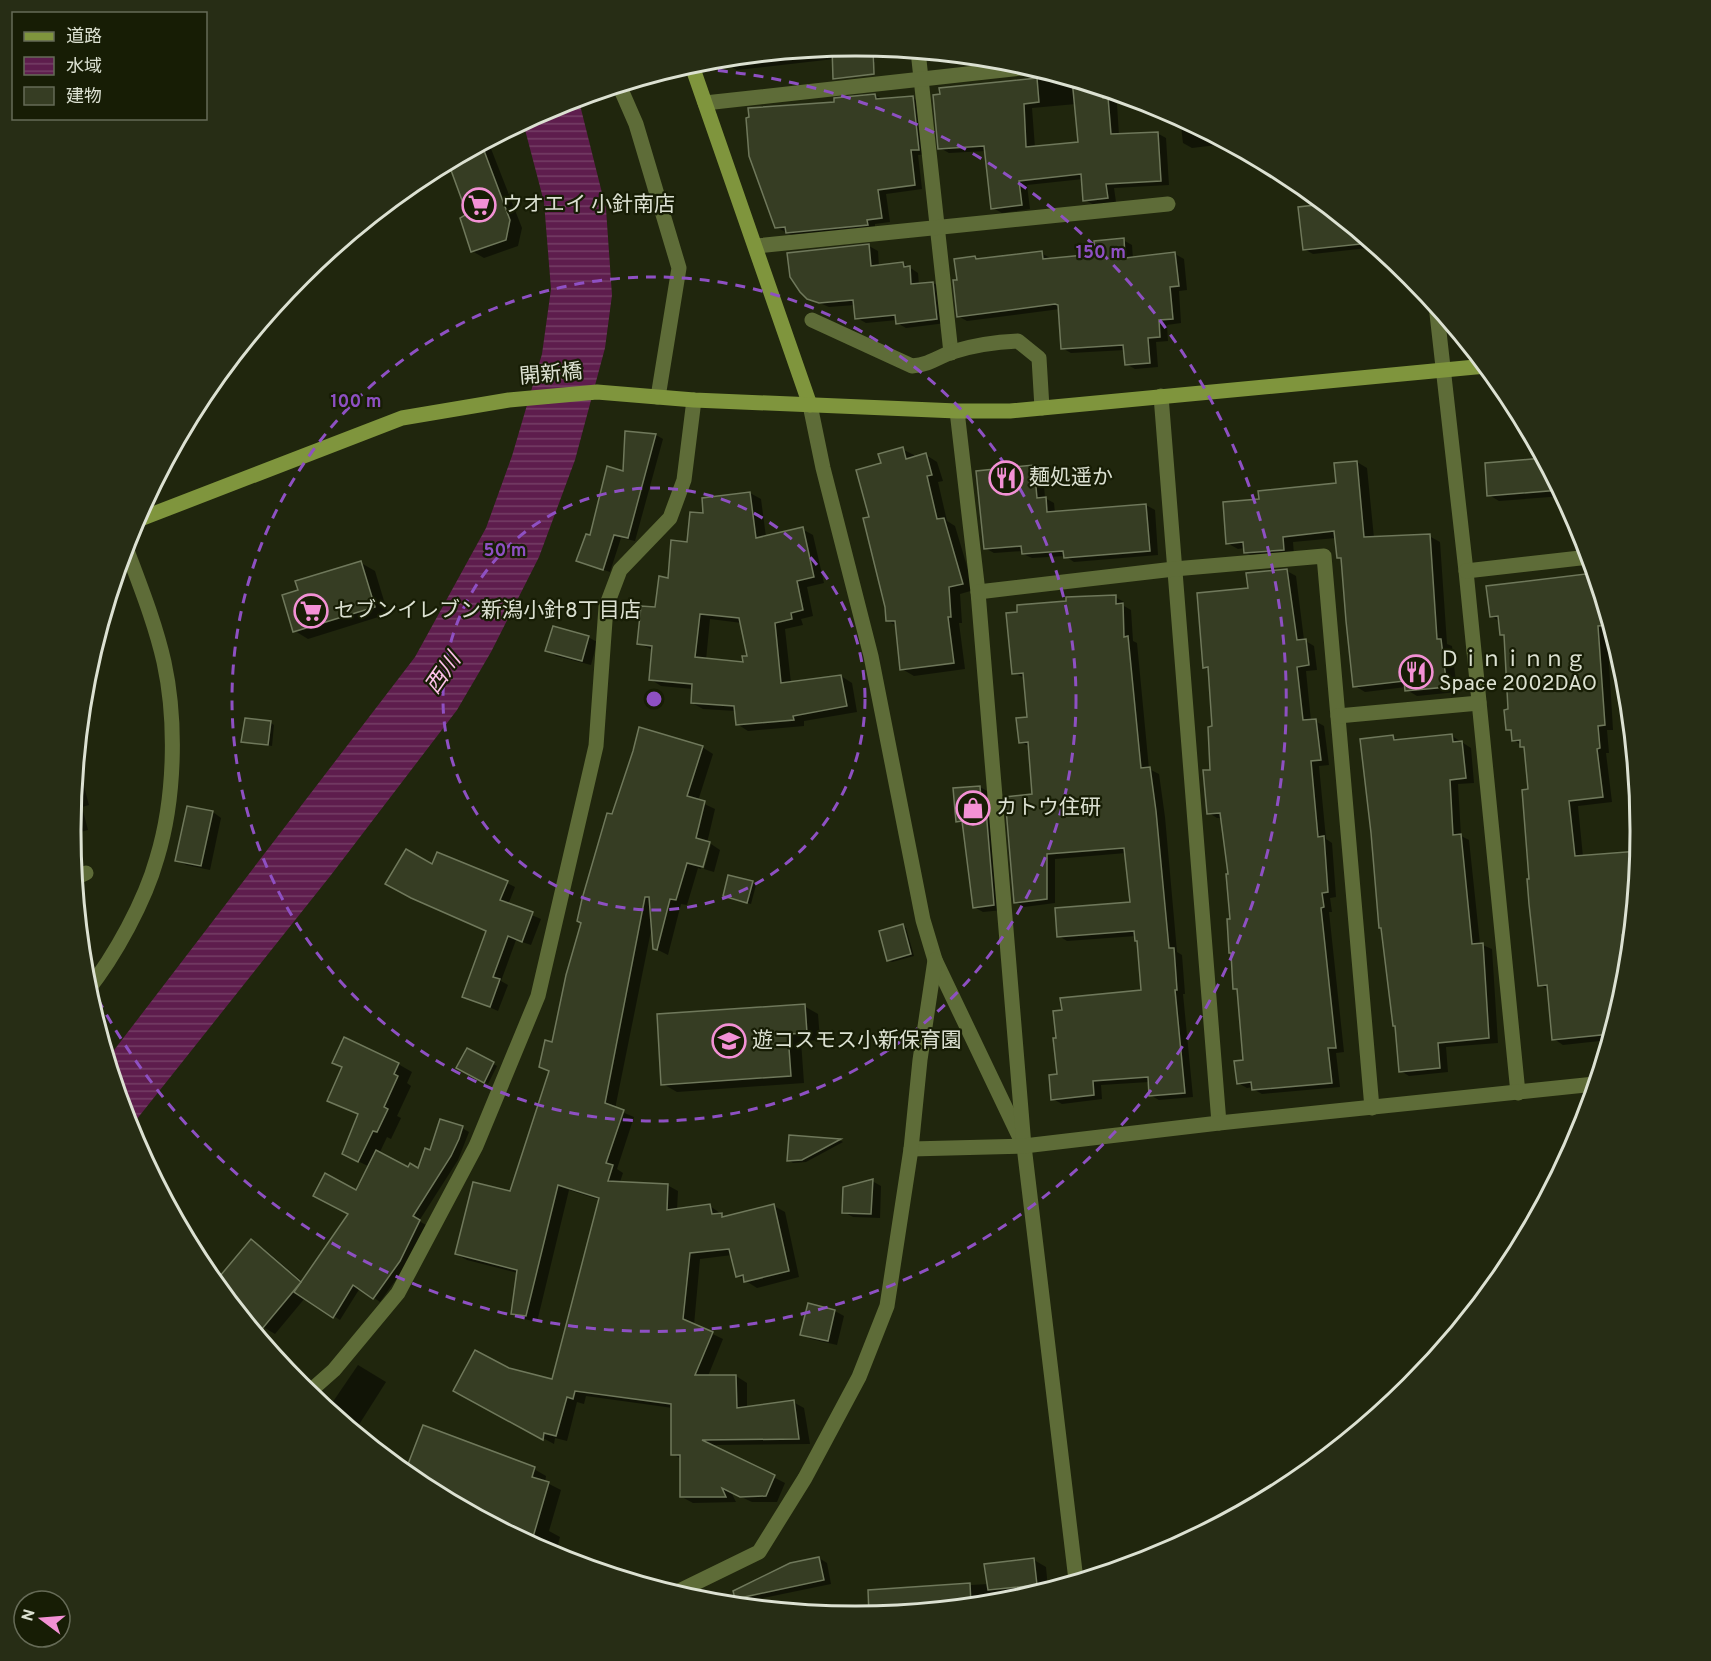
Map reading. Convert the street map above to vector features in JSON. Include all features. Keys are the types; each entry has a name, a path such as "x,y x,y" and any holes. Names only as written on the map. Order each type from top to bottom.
{"street":[{"path":"919,58 951,353"},
{"path":"705,103 1006,70"},
{"path":"694,72 810,405 823,468 871,656 923,920 934,960 1024,1146"},
{"path":"622,92 636,124 679,268 658,397"},
{"path":"756,246 1168,204"},
{"path":"1437,319 1466,571 1518,1093"},
{"path":"812,320 912,366 928,364 951,353 990,342 1018,341 1039,358 1042,408"},
{"name":"開新橋","path":"147,516 402,418 509,400 597,392 694,400 957,411 1010,411 1476,367"},
{"path":"1161,396 1219,1123"},
{"path":"315,1386 334,1370 398,1293 476,1146 538,996 596,746 606,607 620,570 669,518 684,480 694,400"},
{"path":"957,411 978,592 1024,1146 1075,1573"},
{"path":"978,592 1174,568 1324,556 1372,1108"},
{"path":"1466,571 1581,558"},
{"path":"95,982 104,971 136,910 157,858 168,804 172,759 170,708 164,663 130,559"},
{"path":"1338,716 1479,703"},
{"path":"687,1587 759,1552 805,1478 854,1387 887,1306 911,1149 920,1060 934,960"},
{"path":"911,1149 1024,1146 1219,1123 1587,1085"}],"water":[{"name":"西川","path":"580,106 606,209 612,295 605,348 575,460 539,557 491,652 457,710 331,875 136,1120 113,1051 415,657 486,528 512,456 542,354 551,289 544,202 525,130"}],"building":[{"path":"832,56 873,56 874,74 833,79"},
{"path":"1037,78 1039,102 1024,104 1026,147 1078,142 1073,87 1108,98 1111,134 1158,132 1161,181 1106,184 1108,198 1083,201 1081,174 1019,181 1022,205 991,209 984,146 938,149 933,95 940,94 939,88"},
{"path":"875,94 876,99 913,96 919,150 911,150 915,185 878,190 882,218 867,220 868,225 786,233 785,227 775,228 749,156 746,118 749,117 748,108 834,102 834,98"},
{"path":"484,150 510,220 506,240 471,252 460,218 467,214 451,170"},
{"path":"1312,205 1361,244 1303,250 1298,207"},
{"path":"1124,238 1125,258 1175,252 1179,286 1170,287 1173,319 1159,320 1160,337 1148,338 1150,363 1125,365 1123,345 1061,349 1058,305 1055,304 957,317 953,280 957,280 954,259 975,256 976,259 1042,251 1043,259 1095,254 1094,241"},
{"path":"869,244 871,266 903,262 904,267 910,266 911,284 933,282 937,319 896,324 895,315 855,319 853,300 819,303 807,299 790,277 787,253"},
{"path":"625,431 656,434 628,538 614,535 603,570 576,561 586,534 590,535 607,466 623,471"},
{"path":"903,447 906,459 926,453 932,475 927,476 937,519 944,518 963,584 949,587 951,617 948,617 954,663 900,670 895,621 886,621 885,607 863,518 869,517 856,470 881,463 878,454"},
{"path":"1535,459 1552,491 1487,496 1485,463"},
{"path":"1357,461 1364,537 1430,534 1437,639 1441,639 1447,687 1405,691 1404,681 1353,687 1341,558 1337,558 1334,531 1283,537 1284,550 1244,553 1243,542 1226,544 1223,502 1259,499 1258,491 1336,483 1334,463"},
{"path":"1034,465 1037,498 1046,497 1047,512 1146,504 1150,551 1064,558 1063,551 1022,554 1021,546 984,549 976,471"},
{"path":"750,492 756,538 803,527 814,577 797,581 803,610 791,613 792,619 775,623 781,683 841,675 847,706 793,716 794,720 736,725 734,706 691,703 692,684 649,680 652,646 637,644 641,606 655,607 659,576 668,578 671,540 687,542 690,512 703,513 702,498","holes":["700,614 739,618 747,656 742,656 743,662 695,657"]},
{"path":"361,561 375,607 293,632 282,595 298,590 295,581"},
{"path":"1287,569 1297,640 1306,639 1309,665 1297,667 1303,720 1316,719 1321,760 1311,761 1318,837 1324,836 1328,892 1322,893 1324,907 1321,908 1336,1048 1328,1048 1332,1083 1252,1090 1251,1082 1237,1084 1234,1061 1243,1060 1237,989 1233,989 1231,953 1229,953 1227,919 1230,919 1226,874 1228,874 1220,813 1207,814 1203,770 1210,770 1208,727 1212,726 1208,667 1203,668 1197,593 1248,588 1246,573"},
{"path":"1586,574 1603,626 1598,626 1605,725 1598,726 1600,748 1597,749 1603,797 1569,801 1575,856 1630,852 1624,932 1616,982 1603,1035 1552,1040 1547,985 1538,986 1529,904 1522,790 1528,789 1524,747 1520,747 1520,740 1512,741 1511,730 1506,730 1504,710 1508,709 1504,635 1500,635 1498,616 1490,617 1486,586"},
{"path":"1116,595 1116,604 1123,603 1124,637 1128,636 1141,768 1150,767 1169,948 1174,948 1177,990 1175,990 1185,1093 1149,1096 1148,1077 1093,1081 1094,1095 1051,1100 1049,1075 1057,1074 1053,1011 1062,1010 1060,998 1141,990 1137,941 1135,941 1134,931 1057,937 1055,908 1130,902 1124,848 1047,854 1047,899 1014,903 1005,797 1032,794 1028,742 1019,743 1016,718 1027,717 1023,673 1012,674 1006,613 1017,612 1017,605 1066,601 1066,597"},
{"path":"553,626 589,636 582,661 545,651"},
{"path":"245,718 271,721 268,745 241,742"},
{"path":"639,727 703,746 687,796 705,801 696,838 710,842 703,867 687,863 676,900 670,899 657,950 653,949 649,897 645,897 605,1103 624,1110 606,1163 613,1165 608,1181 668,1184 667,1210 710,1204 712,1214 722,1213 722,1217 774,1204 789,1271 744,1282 743,1275 736,1277 729,1249 690,1253 683,1319 713,1332 695,1375 736,1375 737,1408 794,1400 799,1439 702,1440 775,1475 766,1496 740,1497 722,1488 726,1497 680,1497 680,1455 671,1455 671,1404 575,1391 573,1399 567,1397 556,1436 544,1433 543,1440 453,1391 475,1350 509,1368 552,1379 599,1198 558,1185 526,1316 511,1314 517,1270 455,1254 473,1182 510,1191 549,1071 539,1067 545,1040 552,1042 566,975 581,923 577,921 582,899 607,813 612,814"},
{"path":"1452,734 1453,742 1462,741 1466,778 1450,780 1453,835 1461,834 1472,944 1483,943 1489,1038 1438,1043 1440,1068 1399,1072 1395,1026 1393,1026 1381,928 1379,928 1360,739 1393,735 1394,740"},
{"path":"980,786 981,799 985,798 994,905 973,908 962,821 956,822 953,788"},
{"path":"187,806 213,811 201,866 175,861"},
{"path":"406,849 432,864 437,852 508,881 500,900 533,912 522,942 508,936 493,977 500,979 490,1007 462,997 486,931 385,884"},
{"path":"728,875 753,881 747,903 723,896"},
{"path":"903,924 911,954 887,961 879,931"},
{"path":"805,1004 807,1033 788,1034 791,1076 661,1085 657,1014"},
{"path":"344,1037 399,1063 394,1074 398,1076 384,1107 388,1109 377,1132 373,1131 358,1162 342,1154 358,1114 327,1101 342,1067 332,1063"},
{"path":"467,1048 494,1062 484,1083 456,1068"},
{"path":"440,1119 463,1126 459,1139 451,1156 413,1216 420,1220 400,1261 373,1299 353,1285 333,1318 294,1292 348,1214 313,1196 325,1173 356,1190 376,1150 408,1167 410,1163 418,1168 425,1148 430,1150"},
{"path":"789,1135 841,1139 802,1160 787,1161"},
{"path":"873,1179 871,1214 842,1213 843,1187"},
{"path":"251,1239 301,1282 263,1328 221,1275"},
{"path":"808,1303 835,1310 828,1341 800,1335"},
{"path":"423,1425 535,1467 532,1477 549,1482 534,1535 468,1502 408,1463"},
{"path":"819,1557 824,1580 743,1597 734,1596 733,1591 790,1563"},
{"path":"1034,1558 1037,1584 988,1590 984,1564"},
{"path":"970,1583 971,1597 869,1605 868,1590"}],"place":[{"name":"ウオエイ 小針南店","path":"479,205"},
{"name":"麺処遥か","path":"1006,478"},
{"name":"セブンイレブン新潟小針8丁目店","path":"311,611"},
{"name":"Ｄｉｎｉｎｎｇ Space 2002DAO","path":"1416,672"},
{"name":"カトウ住研","path":"973,808"},
{"name":"遊コスモス小新保育園","path":"729,1041"}]}
